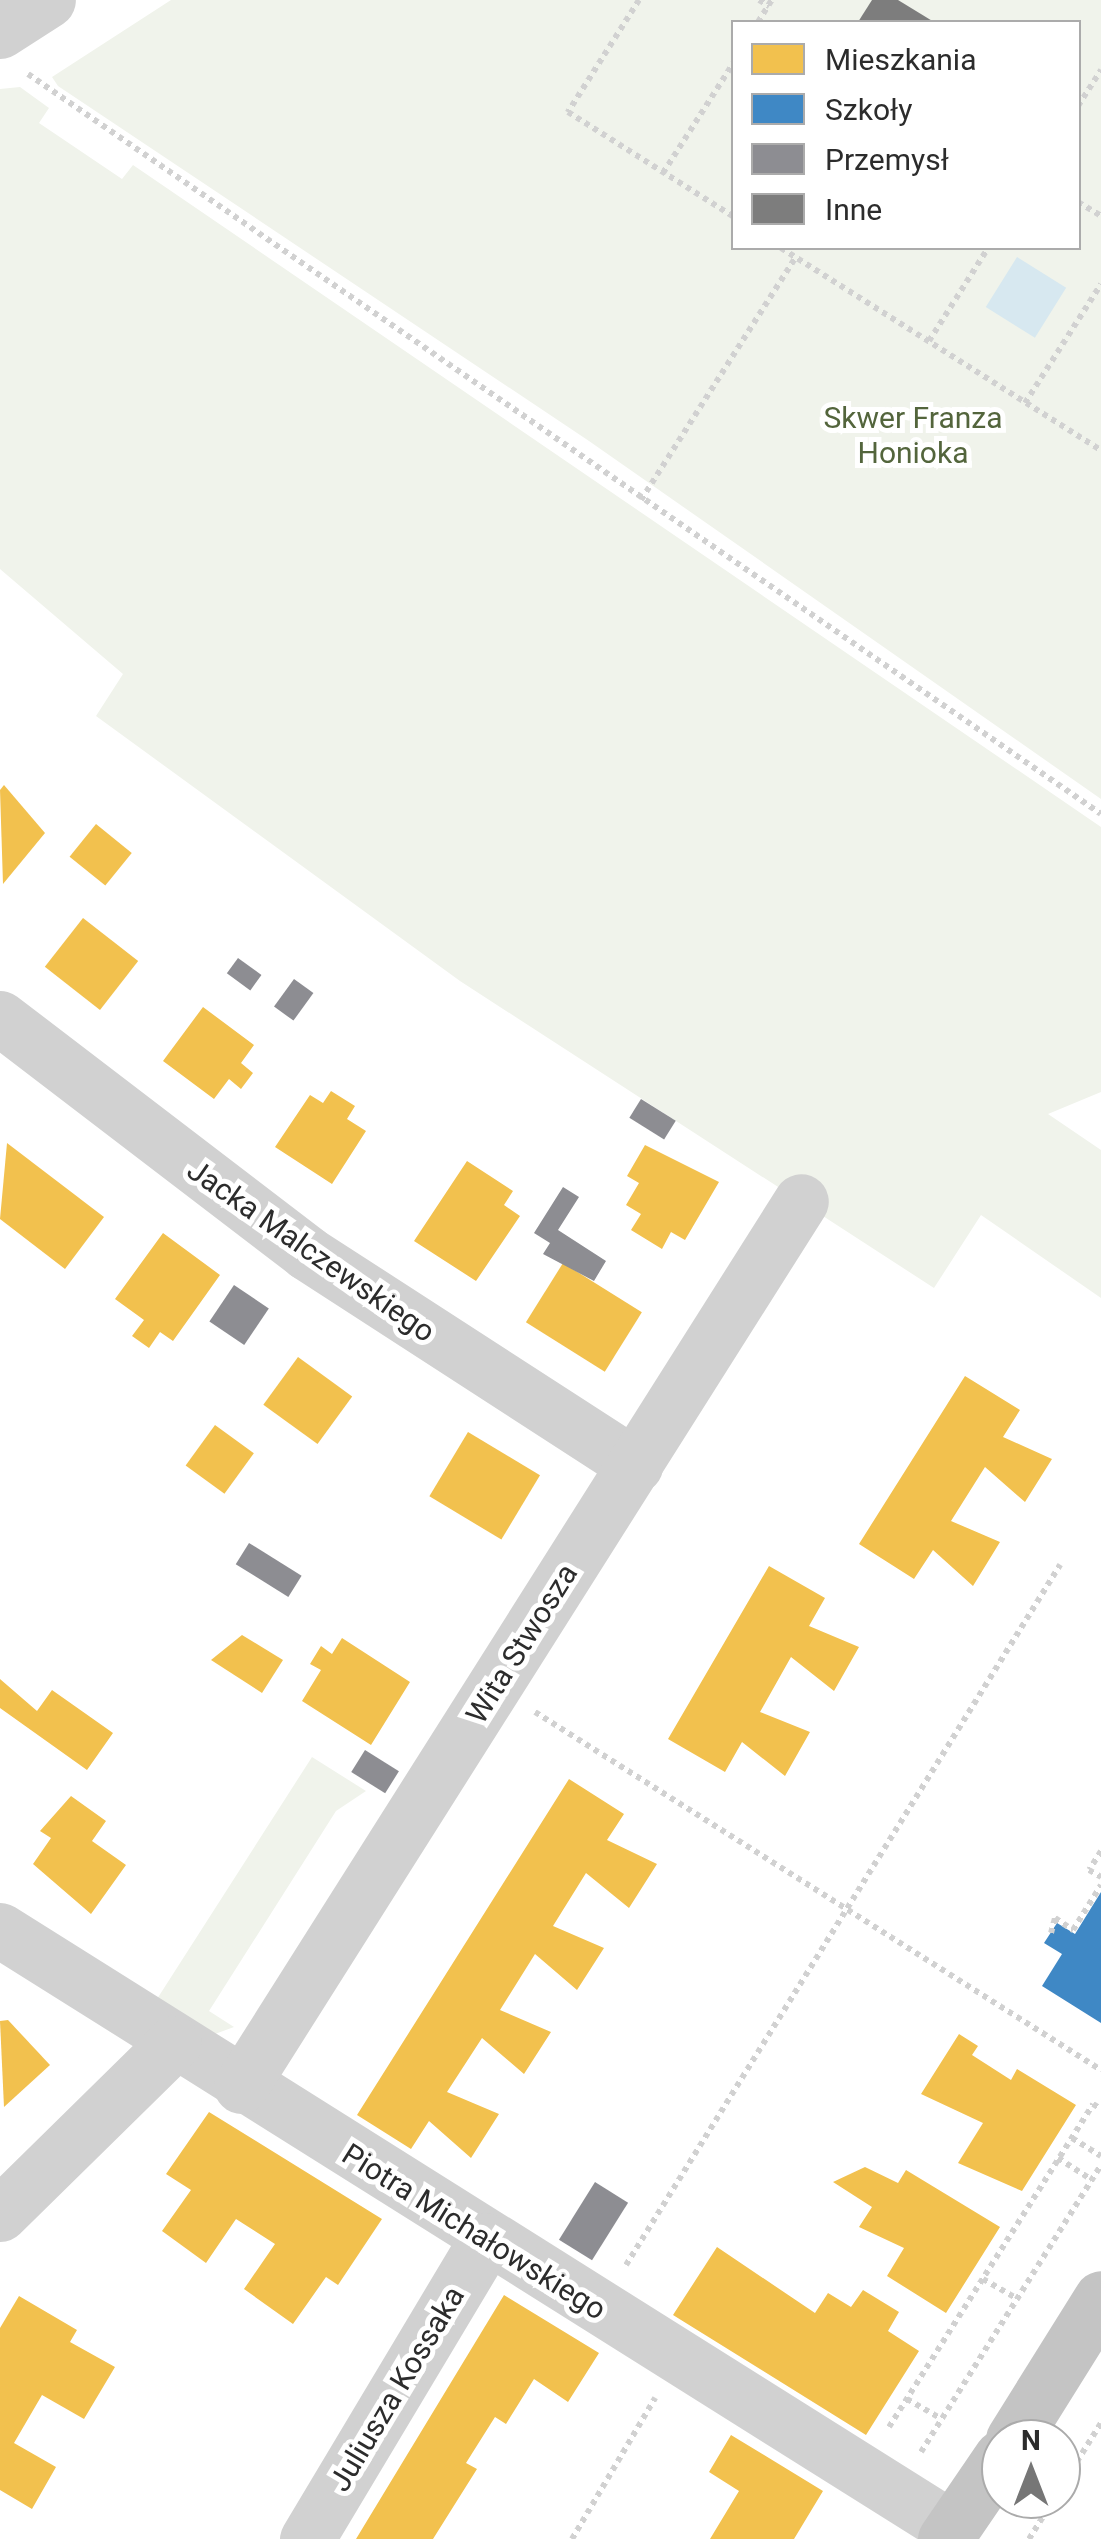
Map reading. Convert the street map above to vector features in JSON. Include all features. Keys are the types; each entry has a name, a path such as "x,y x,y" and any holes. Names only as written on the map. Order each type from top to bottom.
{"main road":[{"path":"1025,2419 1101,2298"},
{"path":"948,2534 981,2487"}],"street":[{"path":"7,46 48,0"},
{"name":"Jacka Malczewskiego","path":"0,1018 307,1254 635,1465"},
{"name":"Wita Stwosza","path":"242,2086 800,1202"},
{"name":"Piotra Michałowskiego","path":"0,1930 948,2534"},
{"path":"0,2214 174,2043"},
{"name":"Juliusza Kossaka","path":"308,2539 486,2240"}],"path":[{"path":"639,0 568,112 731,216"},
{"path":"760,0 771,3"},
{"path":"7,46 641,500 1101,814"},
{"path":"663,173 731,67"},
{"path":"1081,101 1101,70"},
{"path":"784,250 1101,450"},
{"path":"929,341 987,250"},
{"path":"641,500 796,257"},
{"path":"1026,403 1101,284"},
{"path":"618,2279 1060,1565"},
{"path":"517,1701 1101,2070"},
{"path":"1050,1933 1055,1918 1073,1930 1101,1881 1088,1870 1101,1851"},
{"path":"883,2437 1093,2104 1101,2109"},
{"path":"1072,2138 1101,2156"},
{"path":"1058,2158 1092,2180"},
{"path":"917,2458 1101,2165"},
{"path":"983,2278 1017,2299"},
{"path":"572,2539 658,2393"},
{"path":"907,2398 941,2419"},
{"path":"1081,2455 1101,2423"}],"green space":[{"name":"Skwer Franza Honioka","path":"171,0 1101,0 1101,799 589,441 58,86 52,77"},
{"path":"20,87 49,108 39,123 122,179 133,165 1101,827 1101,1092 1048,1114 1101,1150 1101,1298 981,1215 934,1288 460,981 96,716 123,674 0,569 0,89"},
{"path":"312,1757 366,1791 336,1811 209,2011 234,2027 215,2034 157,1999"}],"shaded area":[{"path":"1017,257 1066,288 1035,338 986,307"}],"building: Mieszkania":[{"path":"4,785 45,833 3,884 0,790"},
{"path":"96,824 132,853 105,886 70,857"},
{"path":"83,918 138,961 100,1010 45,967"},
{"path":"203,1007 254,1045 241,1063 253,1073 241,1089 229,1079 214,1099 163,1061"},
{"path":"331,1091 355,1106 347,1119 366,1131 332,1184 275,1147 310,1095 323,1103"},
{"path":"7,1143 104,1217 65,1269 0,1219"},
{"path":"645,1145 719,1182 685,1240 671,1232 662,1249 631,1230 641,1214 626,1205 639,1183 627,1176"},
{"path":"467,1161 513,1191 504,1205 520,1216 476,1281 414,1241"},
{"path":"163,1233 220,1275 173,1341 160,1332 149,1348 132,1336 144,1320 115,1299"},
{"path":"563,1263 642,1312 605,1372 526,1322"},
{"path":"298,1357 352,1396 318,1444 263,1405"},
{"path":"965,1376 1020,1410 1003,1437 1052,1459 1025,1502 985,1467 951,1521 1000,1542 973,1586 933,1550 914,1579 859,1544"},
{"path":"215,1425 254,1453 224,1494 186,1465"},
{"path":"468,1432 540,1475 501,1540 429,1496"},
{"path":"769,1566 825,1598 809,1626 859,1647 834,1691 791,1657 760,1712 810,1732 785,1776 742,1742 725,1772 668,1739"},
{"path":"242,1635 283,1660 262,1693 211,1660"},
{"path":"342,1638 410,1682 371,1745 302,1701 321,1670 310,1664 321,1646 332,1654"},
{"path":"0,1679 37,1711 52,1690 113,1733 87,1770 0,1708"},
{"path":"569,1779 624,1814 607,1840 657,1864 629,1908 586,1873 553,1926 604,1948 577,1990 535,1954 500,2010 551,2032 524,2074 482,2038 447,2092 499,2114 471,2158 429,2121 411,2149 357,2115"},
{"path":"71,1796 106,1821 92,1841 126,1865 91,1914 33,1864 51,1838 40,1831"},
{"path":"8,2020 50,2065 4,2107 0,2021"},
{"path":"959,2034 978,2046 972,2055 1011,2080 1017,2069 1076,2105 1022,2191 958,2163 983,2123 921,2094"},
{"path":"209,2112 382,2219 338,2285 326,2277 293,2324 244,2289 275,2244 236,2219 206,2263 162,2231 191,2190 166,2174"},
{"path":"865,2167 898,2183 906,2170 1000,2227 946,2313 887,2276 904,2248 859,2227 872,2207 833,2182"},
{"path":"717,2247 815,2313 828,2293 851,2307 863,2290 899,2312 888,2331 919,2351 866,2435 673,2315"},
{"path":"504,2295 599,2353 568,2402 534,2379 506,2424 495,2417 466,2463 477,2469 433,2539 356,2539"},
{"path":"19,2296 77,2330 70,2342 115,2367 84,2419 42,2395 14,2443 56,2467 32,2509 0,2490 0,2328"},
{"path":"731,2435 823,2491 794,2539 710,2539 739,2491 709,2472"}],"building: Szkoły":[{"path":"1101,1892 1101,2023 1042,1986 1062,1954 1044,1943 1057,1923 1075,1934"}],"building: Przemysł":[{"path":"238,958 261,975 250,990 227,973"},
{"path":"294,979 313,993 293,1021 274,1007"},
{"path":"641,1099 676,1121 664,1139 629,1118"},
{"path":"563,1187 579,1197 558,1230 606,1261 594,1281 543,1254 550,1243 534,1233"},
{"path":"234,1285 269,1308 244,1345 209,1321"},
{"path":"249,1543 302,1576 288,1597 236,1564"},
{"path":"365,1750 399,1771 385,1793 351,1772"},
{"path":"595,2182 628,2203 592,2260 559,2240"}],"building: Inne":[{"path":"872,0 898,0 931,20 859,20"}]}
